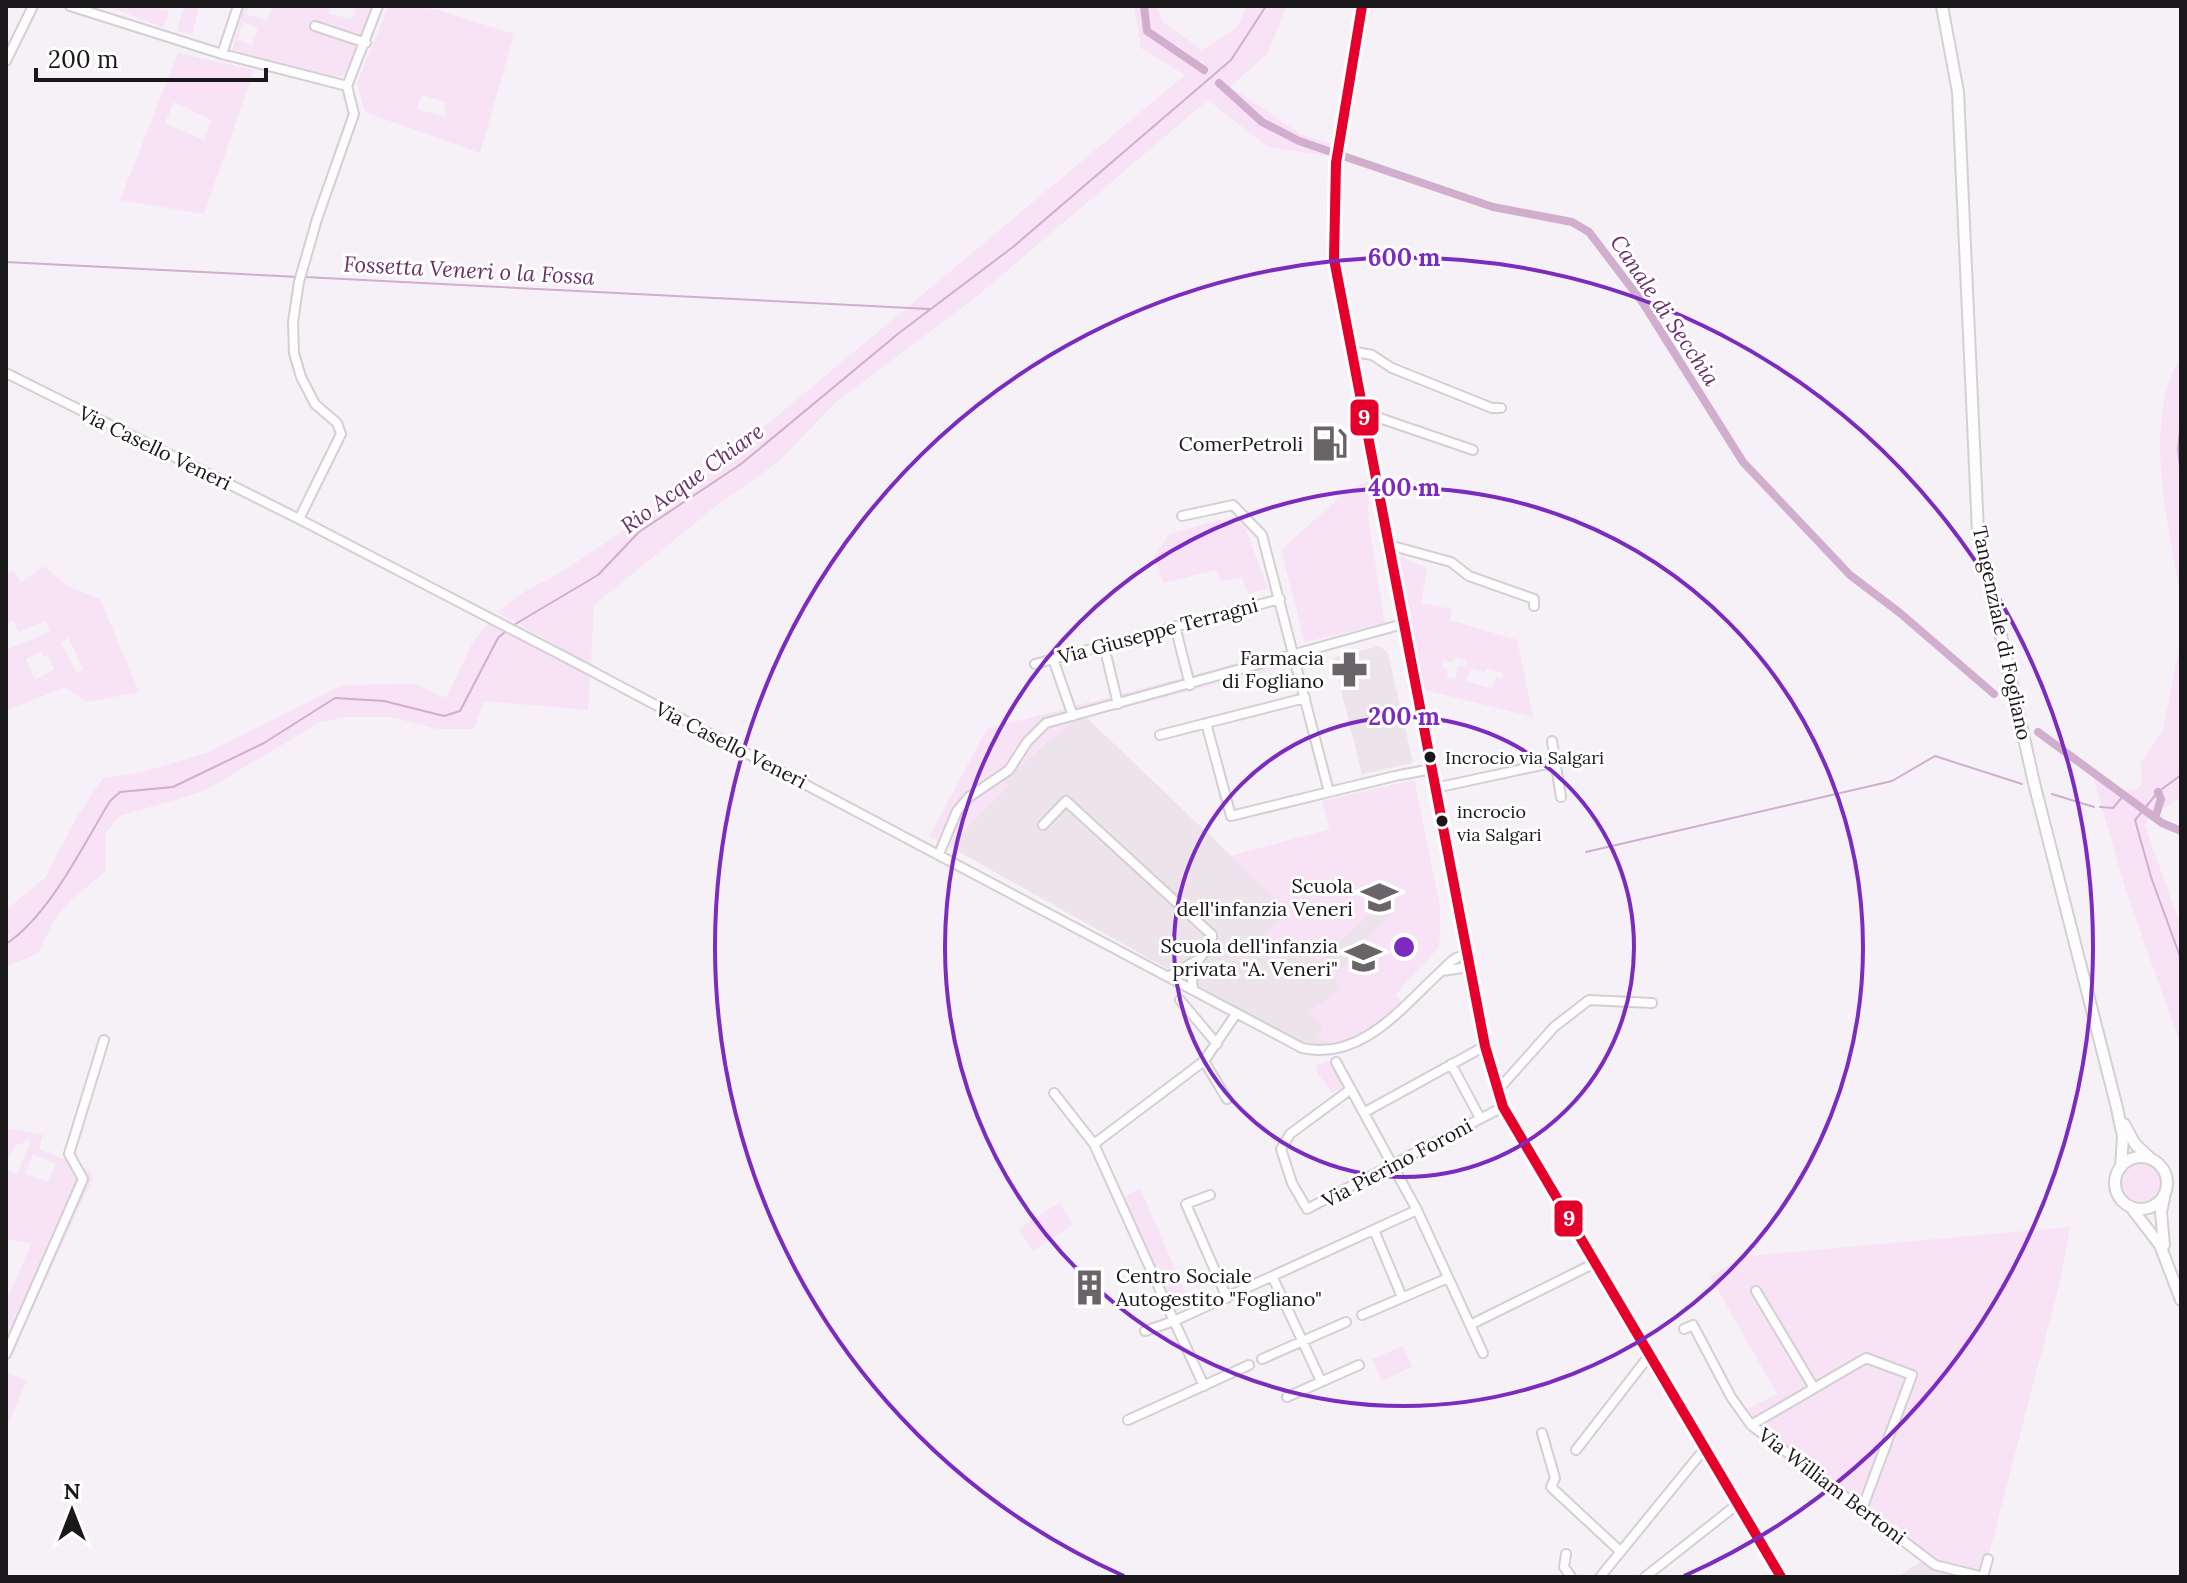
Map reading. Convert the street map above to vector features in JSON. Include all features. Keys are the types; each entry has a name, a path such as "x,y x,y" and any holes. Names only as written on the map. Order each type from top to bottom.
{"main road":[{"name":"Tangenziale di Fogliano","path":"1942,6 1958,92 1978,532 2034,783 2117,1108 2123,1137 2116,1192 2152,1231 2167,1259"},
{"name":"Tangenziale di Fogliano","path":"2117,1108 2135,1144 2166,1174 2168,1186 2161,1230 2181,1300"},
{"path":"2121,1167 2136,1158 2151,1159"},
{"path":"2132,1208 2147,1209 2164,1197"}],"street":[{"path":"6,61 33,6"},
{"path":"70,6 222,54 347,86"},
{"path":"222,54 238,6"},
{"path":"299,519 341,434 337,423 315,404 301,377 294,353 293,322 299,282 315,225 354,114 347,86 378,6"},
{"path":"1362,6 1336,163 1334,259 1466,955 1497,1091 1503,1107 1593,1264 1706,1447 1781,1577"},
{"path":"315,26 366,43"},
{"path":"1351,351 1372,355 1392,368 1492,408 1501,408"},
{"name":"Via Casello Veneri","path":"6,373 299,519 1302,1048 1324,1052 1344,1050 1357,1044 1455,958 1466,955"},
{"path":"1362,412 1473,450"},
{"name":"Via Giuseppe Terragni","path":"1182,516 1225,505 1237,507 1262,535 1329,792"},
{"path":"1389,545 1451,562 1469,576 1534,599 1534,606"},
{"name":"Via Giuseppe Terragni","path":"1035,664 1280,599"},
{"path":"939,854 953,818 969,797 1009,770 1035,732 1046,723 1403,624"},
{"path":"1175,626 1190,685"},
{"path":"1104,646 1118,704"},
{"path":"1053,659 1073,716"},
{"path":"1160,735 1305,698"},
{"path":"1206,723 1231,816 1432,769"},
{"path":"1552,741 1561,797"},
{"path":"1435,788 1556,762"},
{"path":"1043,825 1066,801 1212,935 1212,944 1199,959 1170,976"},
{"path":"1193,990 1192,980 1199,959"},
{"path":"1441,971 1469,967"},
{"path":"1180,1000 1217,1044"},
{"path":"1497,1091 1554,1027 1589,1000 1652,1003"},
{"path":"1094,1144 1204,1061 1236,1014"},
{"path":"6,1354 83,1179 69,1154 104,1040"},
{"path":"1365,1112 1485,1046"},
{"path":"1204,1061 1227,1099"},
{"path":"1336,1062 1417,1210 1483,1353"},
{"path":"1451,1064 1480,1118"},
{"name":"Via Pierino Foroni","path":"1351,1089 1290,1134 1281,1149 1288,1174 1307,1209 1503,1107"},
{"path":"1054,1093 1094,1144 1204,1386"},
{"path":"1210,1195 1186,1204 1227,1298"},
{"path":"1145,1331 1273,1278 1417,1210"},
{"path":"1374,1230 1402,1297"},
{"path":"1470,1325 1593,1264"},
{"path":"1273,1278 1321,1381"},
{"path":"1362,1315 1448,1278"},
{"path":"1756,1291 1814,1388"},
{"path":"1262,1359 1346,1322"},
{"name":"Via William Bertoni","path":"1684,1329 1693,1325 1731,1397 1751,1425 1935,1565 1983,1577"},
{"path":"1576,1450 1649,1356"},
{"path":"1751,1425 1866,1358 1912,1375 1862,1509"},
{"path":"1128,1420 1249,1365"},
{"path":"1287,1397 1359,1365"},
{"path":"1542,1433 1555,1478 1551,1487 1620,1551"},
{"path":"1600,1577 1706,1447"},
{"path":"1645,1577 1739,1503"},
{"path":"1566,1554 1564,1567 1571,1577"},
{"path":"1983,1577 1988,1559"}],"shaded area":[{"path":"107,6 146,6 169,11 164,28"},
{"path":"184,6 199,6 192,35 177,31"},
{"path":"244,6 249,6 246,14 267,21 272,6 331,6 328,14 352,19 356,9 347,6 373,6 353,67 337,79 232,50","holes":["243,23 258,28 252,45 237,40"]},
{"path":"389,6 435,9 514,34 480,153 365,112 357,83","holes":["422,95 445,102 446,117 417,109"]},
{"path":"1134,6 1157,6 1163,22 1202,50 1237,27 1247,6 1286,6 1268,53 1230,87 1302,135 1332,144 1330,156 1268,147 1208,100 971,301 835,403 779,461 716,506 594,605 588,710 484,701 474,729 437,729 391,717 344,717 319,723 204,791 120,816 106,832 106,871 73,898 54,920 38,953 6,967 6,910 46,877 76,818 103,778 139,773 206,753 343,685 416,684 446,698 473,642 488,624 559,659 561,648 498,613 522,594 566,569 702,479 1185,75 1141,48"},
{"path":"178,53 254,70 204,214 120,200","holes":["174,102 211,120 204,140 165,123"]},
{"path":"2181,356 2181,599 2165,508 2160,442 2162,411 2169,382"},
{"path":"1369,480 1368,519 1385,623 1305,642 1281,550 1347,491"},
{"path":"1219,520 1244,525 1268,588 1248,594 1242,577 1221,581 1216,570 1163,583 1155,556 1169,534"},
{"path":"1396,555 1427,568 1421,603 1451,609 1450,620 1517,640 1533,717 1421,689","holes":["1455,657 1467,661 1465,668 1458,666 1455,679 1447,677 1448,670 1442,667 1444,660 1453,662","1470,668 1485,672 1487,668 1503,673 1501,679 1496,677 1492,689 1466,681"]},
{"path":"43,566 68,586 100,599 139,692 87,702 65,687 6,711 6,650 50,632 45,621 18,632 14,621 6,624 6,574 14,570 21,583","holes":["69,638 83,670 77,673 61,642","41,652 43,656 48,655 54,669 35,680 26,659"]},
{"path":"2181,638 2181,797 2151,816 2145,825 2181,928 2181,1046 2126,891 2093,777 2124,800 2129,789 2136,790 2142,784 2141,763 2163,730"},
{"path":"1379,646 1388,653 1413,763 1362,774 1333,658"},
{"path":"1288,650 1293,665 1073,721 1004,781 1008,786 952,848 929,837 987,729"},
{"path":"1087,718 1289,911 1255,946 1303,918 1414,780 1440,907 1439,946 1425,963 1310,1013 1324,1027 1317,1035 1331,1047 1302,1044 952,848 955,840 1008,786 1004,781 1028,756 1073,721"},
{"path":"1414,780 1440,907 1439,946 1395,995 1402,1002 1355,1041 1331,1047 1316,1035 1323,1027 1309,1012 1342,989 1319,961 1297,944 1276,962 1255,945 1289,911 1230,856 1330,829 1322,801","holes":["1386,899 1391,914 1366,938 1384,958 1363,976 1349,962 1338,972 1324,956"]},
{"path":"1340,1057 1353,1080 1332,1093 1318,1074 1317,1065"},
{"path":"6,1128 43,1135 39,1149 91,1171 92,1180 6,1366 6,1302 31,1244 6,1239 6,1170 17,1174 31,1141 26,1138 23,1143 14,1146 6,1165","holes":["33,1154 56,1164 48,1182 25,1174"]},
{"path":"2141,1162 2156,1169 2163,1184 2156,1199 2141,1206 2126,1199 2119,1184 2126,1169"},
{"path":"1140,1188 1191,1305 1171,1314 1119,1200"},
{"path":"1059,1203 1073,1224 1033,1251 1019,1229"},
{"path":"2070,1227 2061,1277 1983,1577 1935,1565 1740,1413 1777,1394 1710,1276 1746,1256"},
{"path":"1403,1346 1412,1367 1382,1381 1372,1359"},
{"path":"6,1373 27,1380 6,1429"},
{"path":"1927,1558 1974,1577 1897,1577"}],"waterway":[{"name":"Canale di Secchia","path":"1144,6 1147,31 1204,70"},
{"name":"Rio Acque Chiare","path":"512,626 598,575 639,532 741,464 899,333 1013,247 1231,60 1266,6"},
{"name":"Canale di Secchia","path":"1219,83 1262,122 1299,141 1493,207 1572,222 1589,232 1643,303 1743,462 1850,575 1900,613 1994,694"},
{"name":"Fossetta Veneri o la Fossa","path":"6,262 299,277"},
{"name":"Fossetta Veneri o la Fossa","path":"305,277 930,309"},
{"path":"2181,422 2178,449 2181,476"},
{"name":"Rio Acque Chiare","path":"6,944 37,916 51,898 110,801 120,792 173,787 264,743 335,698 384,701 444,716 460,711 498,638 507,630"},
{"name":"Canale di Secchia","path":"2038,732 2162,823 2181,831"},
{"path":"1586,852 1892,781 1935,756 2022,784"},
{"path":"2181,775 2158,792 2135,820 2151,877 2181,959"},
{"path":"2155,818 2161,799 2158,792"},
{"path":"2052,794 2094,807"},
{"path":"2100,807 2113,808 2124,795"}],"transit line":[{"name":"9","path":"1362,6 1336,163 1334,259 1485,1046 1503,1107 1781,1577"}],"place":[{"name":"ComerPetroli","path":"1329,444"},
{"name":"Farmacia di Fogliano","path":"1350,669"},
{"name":"Incrocio via Salgari","path":"1430,757"},
{"name":"incrocio via Salgari","path":"1442,821"},
{"name":"Scuola dell'infanzia Veneri","path":"1379,897"},
{"name":"Scuola dell'infanzia privata \"A. Veneri\"","path":"1364,957"},
{"name":"Centro Sociale Autogestito \"Fogliano\"","path":"1090,1287"}]}
